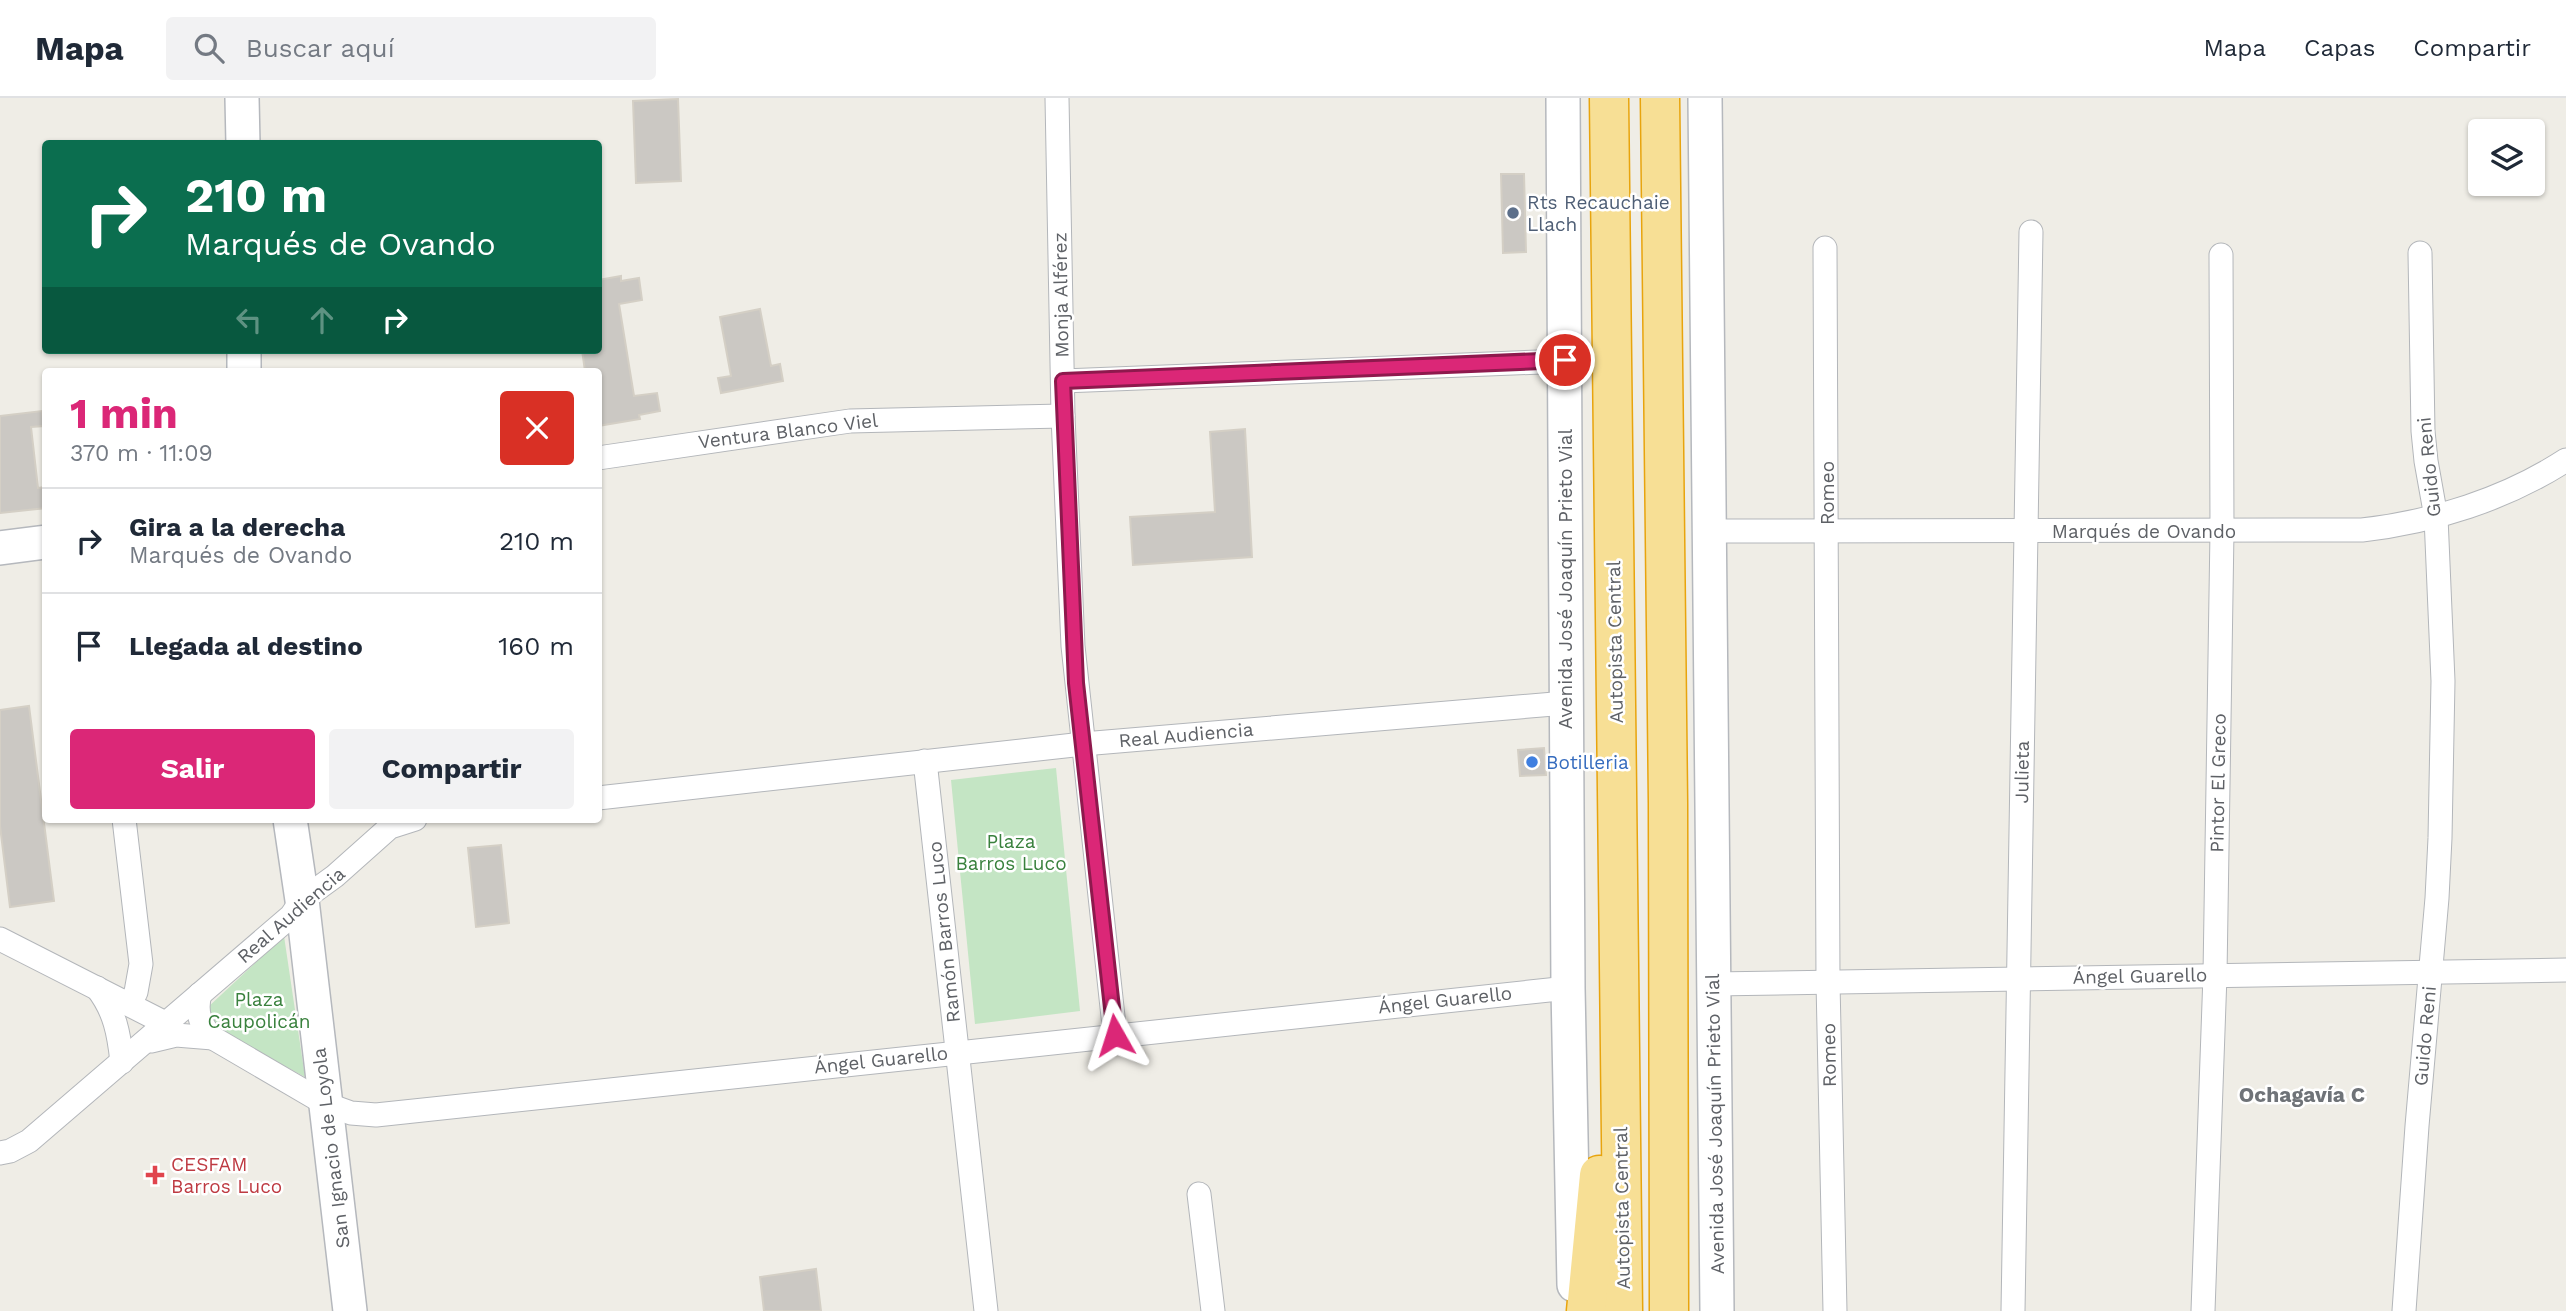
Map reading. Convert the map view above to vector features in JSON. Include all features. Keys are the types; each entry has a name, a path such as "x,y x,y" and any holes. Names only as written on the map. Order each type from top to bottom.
{"highway":[{"name":"Autopista Central","path":"1609,98 1623,1311"},
{"path":"1660,98 1668,803 1669,1311"},
{"path":"1586,1311 1608,1089 1619,1013"},
{"path":"1669,1196 1681,1311"}],"main road":[{"path":"242,98 243,140"},
{"name":"Avenida José Joaquín Prieto Vial","path":"1563,98 1568,988 1575,1311"},
{"name":"Avenida José Joaquín Prieto Vial","path":"1705,98 1717,1311"},
{"path":"0,548 42,543"},
{"name":"San Ignacio de Loyola","path":"291,823 350,1311"}],"street":[{"name":"Monja Alférez","path":"1057,98 1063,416 1073,646 1115,1035"},
{"name":"Julieta","path":"2013,1311 2031,232"},
{"name":"Romeo","path":"1825,248 1828,982 1835,1311"},
{"name":"Guido Reni","path":"2404,1311 2437,898 2443,681 2436,517 2423,431 2420,253"},
{"name":"Pintor El Greco","path":"2203,1311 2216,975 2222,531 2221,255"},
{"path":"1063,381 1565,360"},
{"name":"Ventura Blanco Viel","path":"602,457 850,421 1063,416"},
{"name":"Marqués de Ovando","path":"1709,531 2362,530 2436,517 2510,490 2566,460"},
{"name":"Real Audiencia","path":"602,798 1083,744 1566,703"},
{"name":"Ramón Barros Luco","path":"925,761 986,1311"},
{"path":"124,823 141,964 130,1004"},
{"name":"Real Audiencia","path":"167,1024 291,916 302,900 335,876 390,827 402,823"},
{"path":"0,939 167,1024"},
{"name":"Ángel Guarello","path":"1713,984 2566,970"},
{"path":"97,988 116,1022 122,1062"},
{"name":"Ángel Guarello","path":"143,1044 176,1035 213,1038 326,1104 351,1113 376,1115 1568,988"},
{"path":"200,994 200,1022 213,1038"},
{"name":"Ángel Guarello","path":"0,1153 29,1141 167,1024"},
{"path":"1199,1194 1213,1311"}],"green space":[{"name":"Plaza Barros Luco","path":"1056,768 1080,1011 975,1024 951,780"},
{"name":"Plaza Caupolicán","path":"284,936 305,1077 213,1027 207,1008"}],"building":[{"path":"678,99 681,181 636,183 633,101"},
{"name":"Rts Recauchaie Llach","path":"1501,174 1524,174 1526,252 1503,253"},
{"path":"621,276 621,281 639,278 642,300 619,304 634,396 657,393 660,411 639,415 640,419 602,425 602,368 585,368 583,354 602,354 602,279"},
{"path":"760,309 771,366 780,364 783,381 721,393 718,378 731,376 720,317"},
{"path":"42,411 42,426 31,427 38,488 42,488 42,508 0,513 0,416"},
{"path":"1245,429 1252,557 1133,565 1130,517 1215,512 1210,432"},
{"path":"29,706 54,901 10,907 0,826 0,710"},
{"name":"Botilleria","path":"1544,748 1546,775 1520,776 1518,750"},
{"path":"501,845 509,923 476,927 468,848"},
{"path":"816,1269 821,1311 764,1311 760,1277"}],"place":[{"name":"Rts Recauchaie Llach","path":"1513,213"},
{"name":"Botilleria","path":"1532,762"},
{"name":"CESFAM Barros Luco","path":"155,1175"}],"district":[{"name":"Ochagavía C","path":"2302,1094"}],"route":[{"path":"1115,1035 1073,646 1063,381 1565,360"}]}
